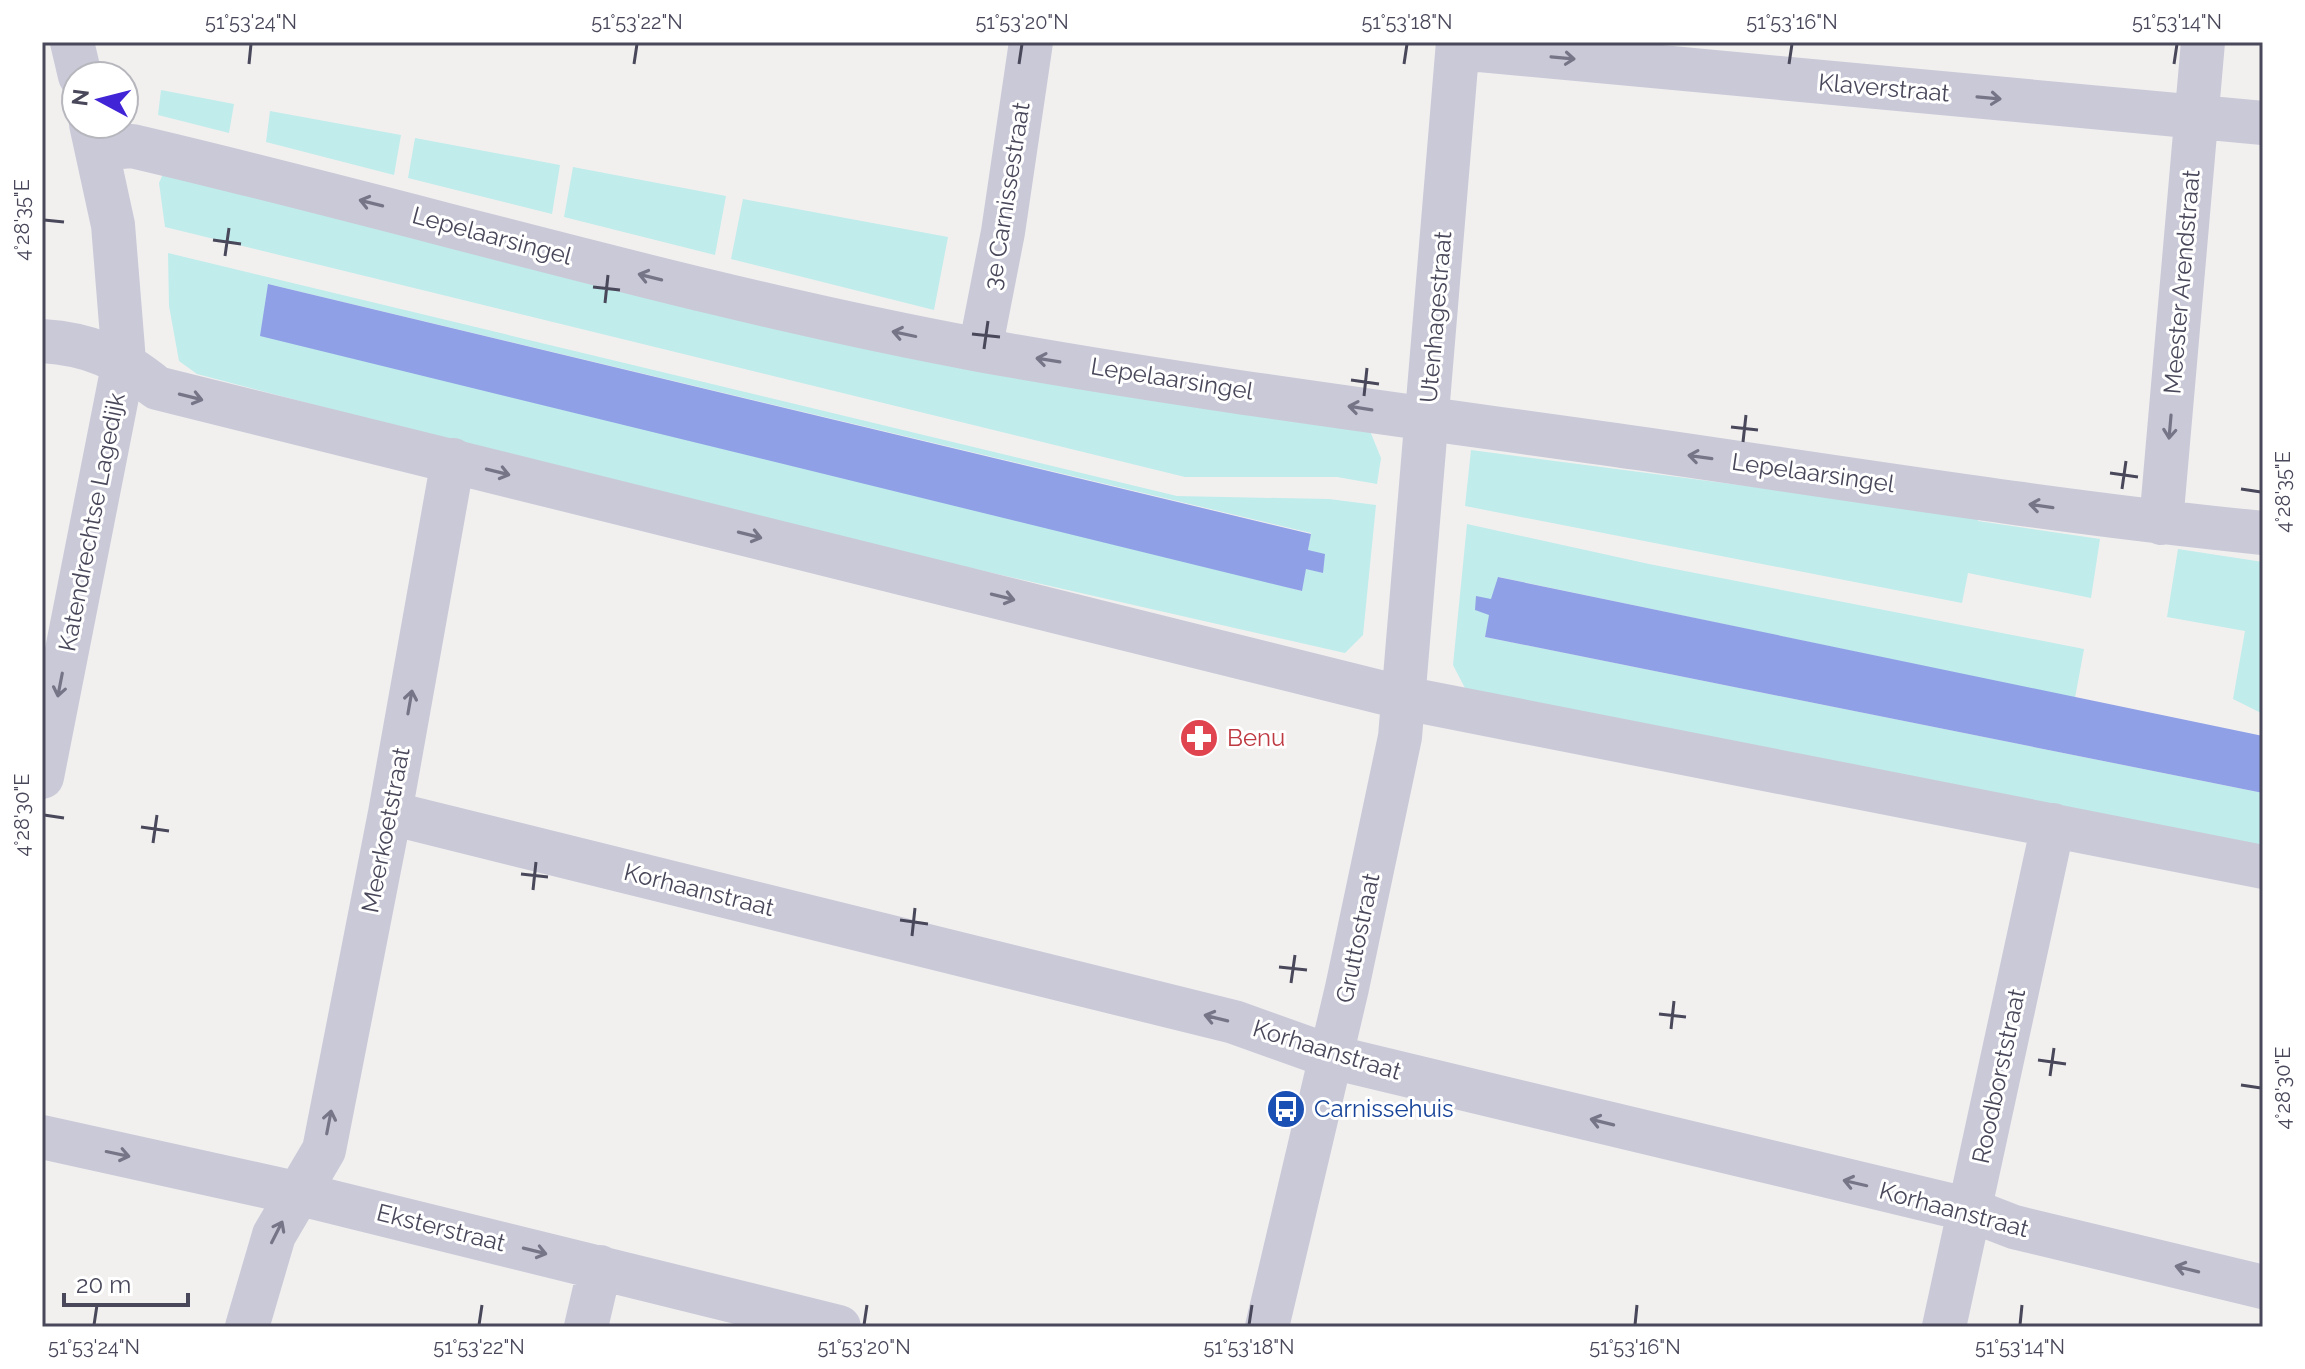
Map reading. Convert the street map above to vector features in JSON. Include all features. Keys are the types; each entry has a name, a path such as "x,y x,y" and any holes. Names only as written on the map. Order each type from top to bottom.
{"street":[{"name":"3e Carnissestraat","path":"980,350 1003,232 1031,42"},
{"name":"Meester Arendstraat","path":"2161,523 2203,42"},
{"name":"Klaverstraat","path":"1458,45 2263,123"},
{"name":"Utenhagestraat","path":"1413,592 1458,45"},
{"name":"Katendrechtse Lagedijk","path":"42,777 124,361 113,225 95,140"},
{"name":"Lepelaarsingel","path":"107,140 397,210 715,294 980,350 1427,419 2161,523 2263,533"},
{"path":"42,341 73,343 124,361 157,388 1404,698 2263,867"},
{"name":"Meerkoetstraat","path":"247,1327 274,1235 324,1150 390,813 453,460"},
{"name":"Gruttostraat","path":"1267,1327 1332,1057 1389,793 1404,698 1413,592"},
{"name":"Korhaanstraat","path":"390,813 1234,1022 1332,1057 1970,1210 2014,1227 2263,1287"},
{"name":"Roodborststraat","path":"1944,1327 2053,825"},
{"name":"Eksterstraat","path":"42,1137 300,1194 839,1327"},
{"path":"586,1327 600,1267"}],"shaded area":[{"path":"161,90 234,104 229,133 158,115"},
{"path":"270,111 401,135 394,175 266,142"},
{"path":"415,138 560,165 552,214 408,178"},
{"path":"166,167 1370,431 1381,458 1377,484 1337,477 1185,477 165,227 159,183"},
{"path":"573,167 726,196 715,255 564,217"},
{"path":"743,199 948,237 934,310 731,259"},
{"path":"168,253 1177,496 1329,499 1376,505 1363,635 1345,653 720,511 197,374 179,361 169,306","holes":["268,284 1311,533 1308,550 1323,573 1306,568 1301,591"]},
{"path":"1471,450 1978,516 1978,521 2100,539 2091,598 1968,573 1962,603 1465,506"},
{"path":"1467,524 1649,564 2084,649 2075,698 1499,577 1485,637 2263,793 2263,848 1467,692 1453,665"},
{"path":"2178,549 2263,562 2263,714 2233,699 2245,631 2167,617"}],"water":[{"path":"268,284 1311,534 1308,550 1325,554 1323,573 1306,569 1302,591 260,336"},
{"path":"1498,577 2263,736 2263,793 1485,637 1489,615 1475,610 1476,596 1491,599"}],"place":[{"name":"Benu","path":"1199,738"},
{"name":"Carnissehuis","path":"1286,1109"}]}
